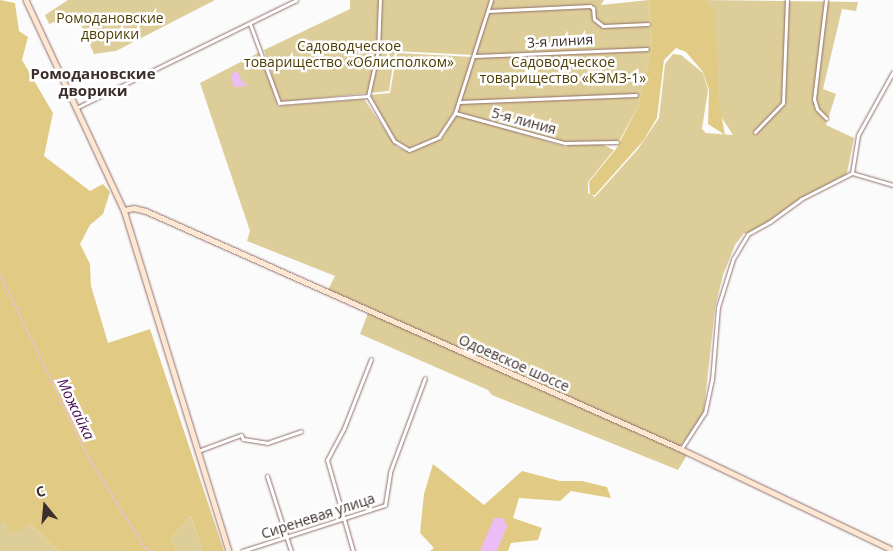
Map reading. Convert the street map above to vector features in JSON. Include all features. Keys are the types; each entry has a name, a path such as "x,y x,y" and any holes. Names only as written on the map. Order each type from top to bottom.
{"main road":[{"path":"26,0 124,210 229,551"},
{"name":"Одоевское шоссе","path":"124,210 134,208 146,211 681,448 893,550"}],"street":[{"path":"78,108 296,0"},
{"path":"380,0 378,51 368,96 394,141 409,150 440,137 455,113 475,56 491,0"},
{"path":"755,132 783,103 787,0"},
{"path":"826,0 814,99 817,109 826,118"},
{"path":"488,11 590,6 593,8 594,19 602,26 648,24"},
{"path":"250,24 279,103 368,96"},
{"name":"3-я линия","path":"475,56 647,49"},
{"path":"852,173 858,135 893,72"},
{"path":"459,102 636,95"},
{"name":"5-я линия","path":"455,113 564,143 617,142"},
{"path":"681,448 705,412 712,380 718,307 734,259 748,234 771,222 801,198 852,173 893,185"},
{"path":"353,551 327,460 344,428 371,359"},
{"name":"Сиреневая улица","path":"242,551 344,521 388,502 390,472 425,378"},
{"path":"197,451 241,435 243,439 267,443 301,431"},
{"path":"267,476 290,551"}],"green space":[{"name":"Ромодановские дворики","path":"68,0 215,0 116,51 94,54 76,14 49,24 45,15"},
{"name":"Садоводческое товарищество «Облисполком»","path":"350,0 490,0 474,55 395,51 389,91 280,102 264,50 350,9"},
{"name":"Садоводческое товарищество «КЭМЗ-1»","path":"492,0 604,0 601,5 649,0 652,46 638,107 619,141 564,142 457,112"},
{"path":"699,0 858,2 856,11 842,9 823,89 836,94 826,125 854,138 846,178 798,203 749,236 744,233 735,245 723,275 715,308 704,410 699,424 677,450 687,455 678,470 492,395 488,390 360,334 370,308 328,290 335,276 247,241 250,231 200,83 260,52 278,106 364,99 397,147 406,151 416,150 443,137 455,114 567,147 568,144 599,143 614,150 588,182 588,193 595,197 638,149 659,118 665,64 673,54 681,55 703,73 708,90 702,129 706,133 733,135 714,106"},
{"path":"397,53 473,57 458,104 442,131 437,137 409,149 396,143 370,95 390,93"},
{"path":"191,516 203,551 176,551 171,538"},
{"path":"0,523 30,524 58,551 0,551"}],"shaded area":[{"path":"0,0 15,3 19,31 28,37 22,60 53,113 44,156 90,191 103,184 110,192 103,214 90,225 80,244 90,264 91,286 108,343 150,329 224,551 203,551 191,516 171,538 176,551 58,551 30,524 12,534 5,523 0,523"},
{"path":"649,0 704,0 715,12 719,103 725,135 708,124 709,90 703,72 686,52 676,48 664,60 657,118 643,141 595,195 590,195 589,182 616,149 638,107 652,46"},
{"path":"234,72 238,72 241,80 248,86 234,87 231,76"},
{"path":"433,464 484,505 522,471 560,481 582,481 607,487 611,498 571,491 560,501 519,498 513,518 542,528 538,540 511,543 508,551 430,551 434,548 420,533 424,494"},
{"path":"494,518 503,518 507,526 497,551 480,551"}],"waterway":[{"name":"Можайка","path":"0,275 88,457 144,547 151,551"}],"district":[{"name":"Ромодановские дворики","path":"93,82"}]}
